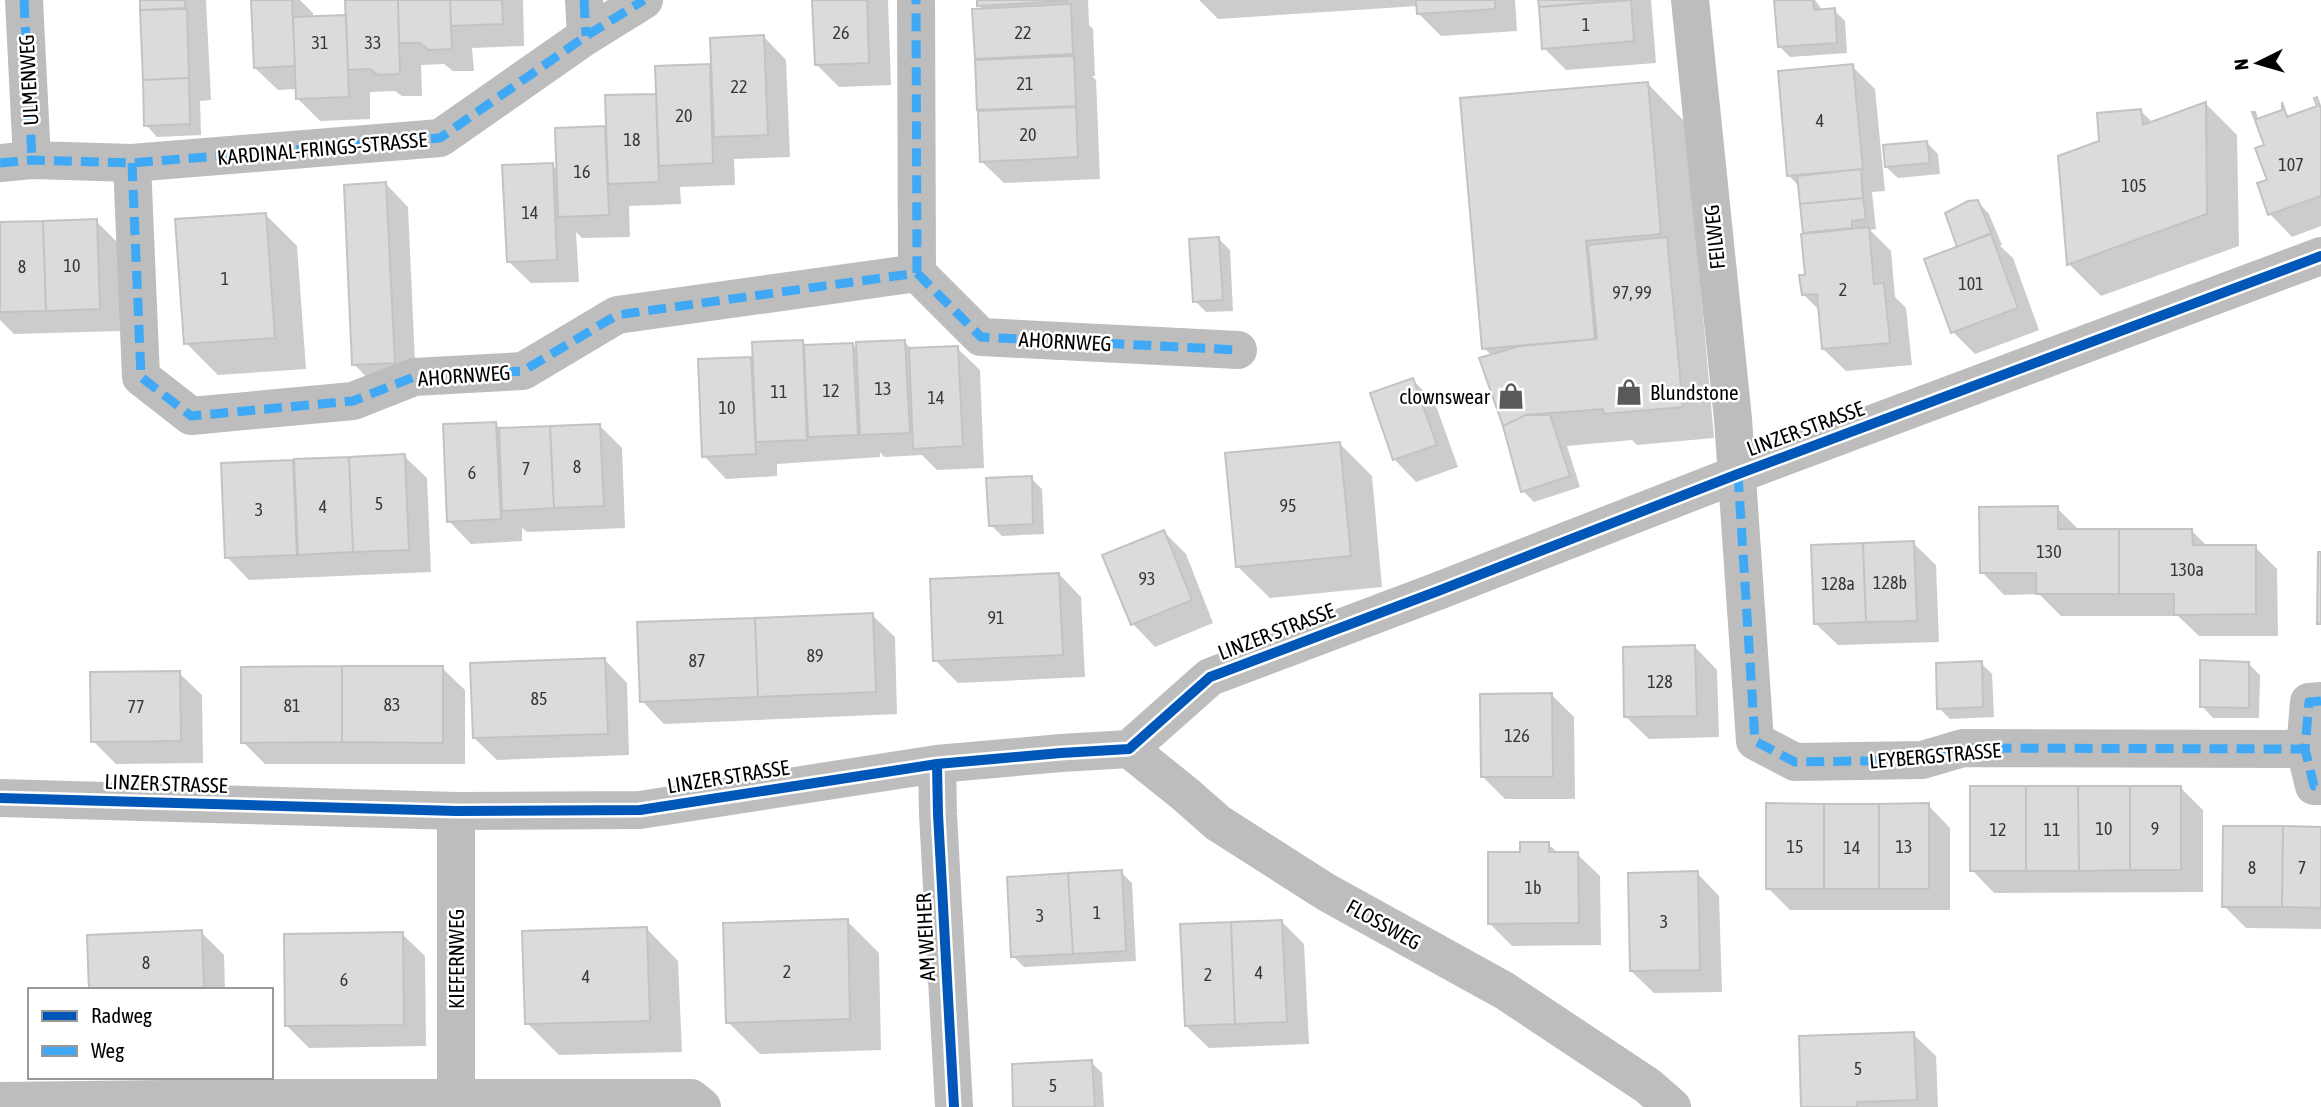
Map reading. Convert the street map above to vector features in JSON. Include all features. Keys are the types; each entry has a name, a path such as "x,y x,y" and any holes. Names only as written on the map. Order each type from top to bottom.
{"street":[{"name":"ULMENWEG","path":"16,162 24,0"},
{"name":"KARDINAL-FRINGS-STRASSE","path":"16,162 132,163 440,138 585,18 644,0"},
{"path":"916,0 917,273"},
{"name":"FEILWEG","path":"1690,0 1738,474"},
{"name":"AHORNWEG","path":"132,163 141,377 191,416 353,401 414,377 523,372 617,315 917,273 981,337 1238,350"},
{"name":"LINZER STRASSE","path":"0,798 456,811 640,810 937,764 1129,749 1210,677 1738,474 2321,256"},
{"name":"LEYBERGSTRASSE","path":"1738,474 1755,741 1795,762 1922,760 1963,748 2305,749"},
{"path":"2321,701 2309,702 2305,749 2314,786 2321,786"},
{"name":"FLOSSWEG","path":"1129,749 1218,823 1326,892 1505,991 1656,1100"},
{"name":"AM WEIHER","path":"937,764 954,1107"},
{"name":"KIEFERNWEG","path":"456,811 456,1103"},
{"path":"0,1101 246,1098 456,1103 696,1102"}],"building":[{"path":"140,0 185,0 185,9 140,10"},
{"path":"251,0 292,0 295,66 254,68"},
{"path":"345,0 398,0 400,74 378,75 370,69 348,70"},
{"path":"398,0 450,0 452,49 429,50 420,43 399,43"},
{"path":"450,0 502,0 503,24 451,26"},
{"path":"812,0 867,0 869,63 815,65"},
{"path":"977,0 1067,0 1067,1 977,6"},
{"path":"1416,0 1495,0 1495,9 1417,14"},
{"path":"1538,0 1584,0 1585,3 1539,7"},
{"path":"1584,0 1622,0 1585,3"},
{"path":"1631,0 1634,41 1542,49 1539,7"},
{"path":"1774,0 1813,0 1814,10 1835,8 1837,43 1778,47"},
{"path":"1071,4 1073,54 975,59 972,9"},
{"path":"187,8 189,78 143,80 140,10"},
{"path":"346,15 349,97 296,99 293,17"},
{"path":"764,35 768,135 714,137 710,38"},
{"path":"1074,56 1076,106 977,110 975,60"},
{"path":"710,64 713,163 659,166 655,66"},
{"path":"1853,64 1863,169 1787,176 1778,71"},
{"path":"189,78 190,124 144,126 143,80"},
{"path":"1648,82 1661,234 1586,241 1595,339 1482,349 1460,98"},
{"path":"656,94 659,182 608,184 605,95"},
{"path":"2317,97 2321,109 2321,196 2268,215 2257,183 2267,180 2255,148 2264,145 2252,112 2255,112 2257,119 2282,110 2282,102 2287,117 2317,106 2314,98"},
{"path":"2206,102 2207,214 2067,265 2058,156 2099,141 2097,113 2141,109 2143,125"},
{"path":"1076,107 1078,157 980,162 978,111"},
{"path":"605,126 609,215 558,217 555,128"},
{"path":"1927,141 1930,163 1885,167 1883,145"},
{"path":"553,163 557,260 507,262 502,165"},
{"path":"1861,169 1863,198 1800,204 1797,176"},
{"path":"386,182 395,363 352,365 344,185"},
{"path":"1863,198 1866,219 1852,221 1852,228 1803,233 1800,204"},
{"path":"1978,200 1991,233 1957,247 1945,213 1968,201"},
{"path":"266,213 275,338 184,344 175,219"},
{"path":"97,219 100,309 46,311 43,221"},
{"path":"43,221 46,311 0,312 0,222"},
{"path":"1869,227 1874,284 1884,283 1890,343 1822,349 1817,294 1802,295 1799,275 1805,275 1801,234"},
{"path":"1991,234 2018,308 1951,333 1924,259"},
{"path":"1219,237 1223,300 1193,302 1189,239"},
{"path":"1667,237 1683,407 1604,414 1603,409 1526,415 1503,426 1479,358 1520,346 1597,339 1588,245"},
{"path":"803,340 807,440 756,442 752,342"},
{"path":"905,340 910,433 860,435 856,342"},
{"path":"853,343 858,435 808,437 804,345"},
{"path":"958,346 963,446 913,449 909,348"},
{"path":"751,357 756,454 702,457 698,359"},
{"path":"1413,378 1437,445 1393,460 1370,393"},
{"path":"1526,415 1550,415 1570,476 1521,492 1503,426"},
{"path":"496,422 501,519 447,522 443,424"},
{"path":"600,424 604,506 554,508 550,426"},
{"path":"550,426 554,508 502,511 499,428"},
{"path":"1340,442 1351,556 1236,567 1225,453"},
{"path":"405,454 409,550 353,552 349,457"},
{"path":"349,457 353,552 298,555 294,459"},
{"path":"293,460 297,555 225,558 221,463"},
{"path":"1032,476 1033,524 989,526 986,478"},
{"path":"2058,506 2058,529 2119,529 2119,594 2036,594 2036,573 1980,573 1979,507"},
{"path":"2119,529 2192,529 2193,545 2256,545 2256,614 2174,615 2174,594 2119,594"},
{"path":"1164,530 1192,600 1131,625 1102,555"},
{"path":"1914,541 1917,621 1866,622 1863,543"},
{"path":"1863,543 1866,622 1814,624 1811,545"},
{"path":"2318,552 2321,552 2321,624 2317,624"},
{"path":"1059,573 1063,655 933,661 930,579"},
{"path":"873,613 876,692 758,697 755,618"},
{"path":"755,618 758,697 640,702 637,622"},
{"path":"1695,645 1697,716 1624,717 1623,647"},
{"path":"605,658 608,734 473,738 470,663"},
{"path":"2200,660 2249,662 2249,708 2200,707"},
{"path":"1982,661 1983,707 1937,709 1936,663"},
{"path":"342,666 342,742 241,743 241,667"},
{"path":"342,666 443,666 443,743 342,742"},
{"path":"180,671 181,741 91,742 90,672"},
{"path":"1552,693 1553,777 1481,777 1480,694"},
{"path":"1970,786 2026,786 2026,871 1970,871"},
{"path":"2026,786 2078,786 2079,871 2026,871"},
{"path":"2078,786 2130,786 2130,870 2079,871"},
{"path":"2130,786 2181,786 2181,870 2130,870"},
{"path":"1766,803 1824,804 1824,889 1766,889"},
{"path":"1929,803 1929,889 1879,889 1879,804"},
{"path":"1824,804 1879,804 1879,889 1824,889"},
{"path":"2223,826 2283,826 2282,907 2222,907"},
{"path":"2283,826 2321,827 2321,908 2282,907"},
{"path":"1520,842 1549,842 1549,852 1578,852 1579,923 1488,924 1488,852 1520,852"},
{"path":"1122,870 1126,951 1073,954 1068,873"},
{"path":"1698,871 1700,970 1630,971 1628,873"},
{"path":"1068,873 1073,954 1011,957 1007,877"},
{"path":"848,919 850,1019 726,1023 723,923"},
{"path":"1282,920 1287,1022 1235,1024 1231,922"},
{"path":"1231,922 1235,1024 1185,1026 1180,924"},
{"path":"647,927 650,1021 525,1024 522,931"},
{"path":"202,930 204,988 89,988 87,935"},
{"path":"403,932 404,1025 285,1026 284,934"},
{"path":"1914,1032 1917,1100 1857,1102 1857,1107 1801,1107 1799,1036"},
{"path":"1092,1060 1095,1107 1013,1107 1012,1064"}],"marked path":[{"path":"24,0 32,160"},
{"path":"584,0 586,36"},
{"path":"0,163 32,160 132,163 440,138 586,36 644,0"},
{"path":"132,163 141,377 191,416 353,401 414,377 523,371 617,315 917,273 916,0"},
{"path":"917,273 981,337 1238,350"},
{"path":"1738,474 1755,741 1795,762 1922,760 1963,748 2305,749"},
{"path":"2321,701 2309,702 2305,749 2314,786 2321,786"}],"cycle path":[{"path":"0,798 456,811 640,810 937,764 1129,749 1210,677 1738,474 2321,256"},
{"path":"937,764 954,1107"}],"place":[{"name":"Blundstone","path":"1629,392"},
{"name":"clownswear","path":"1511,396"}]}
